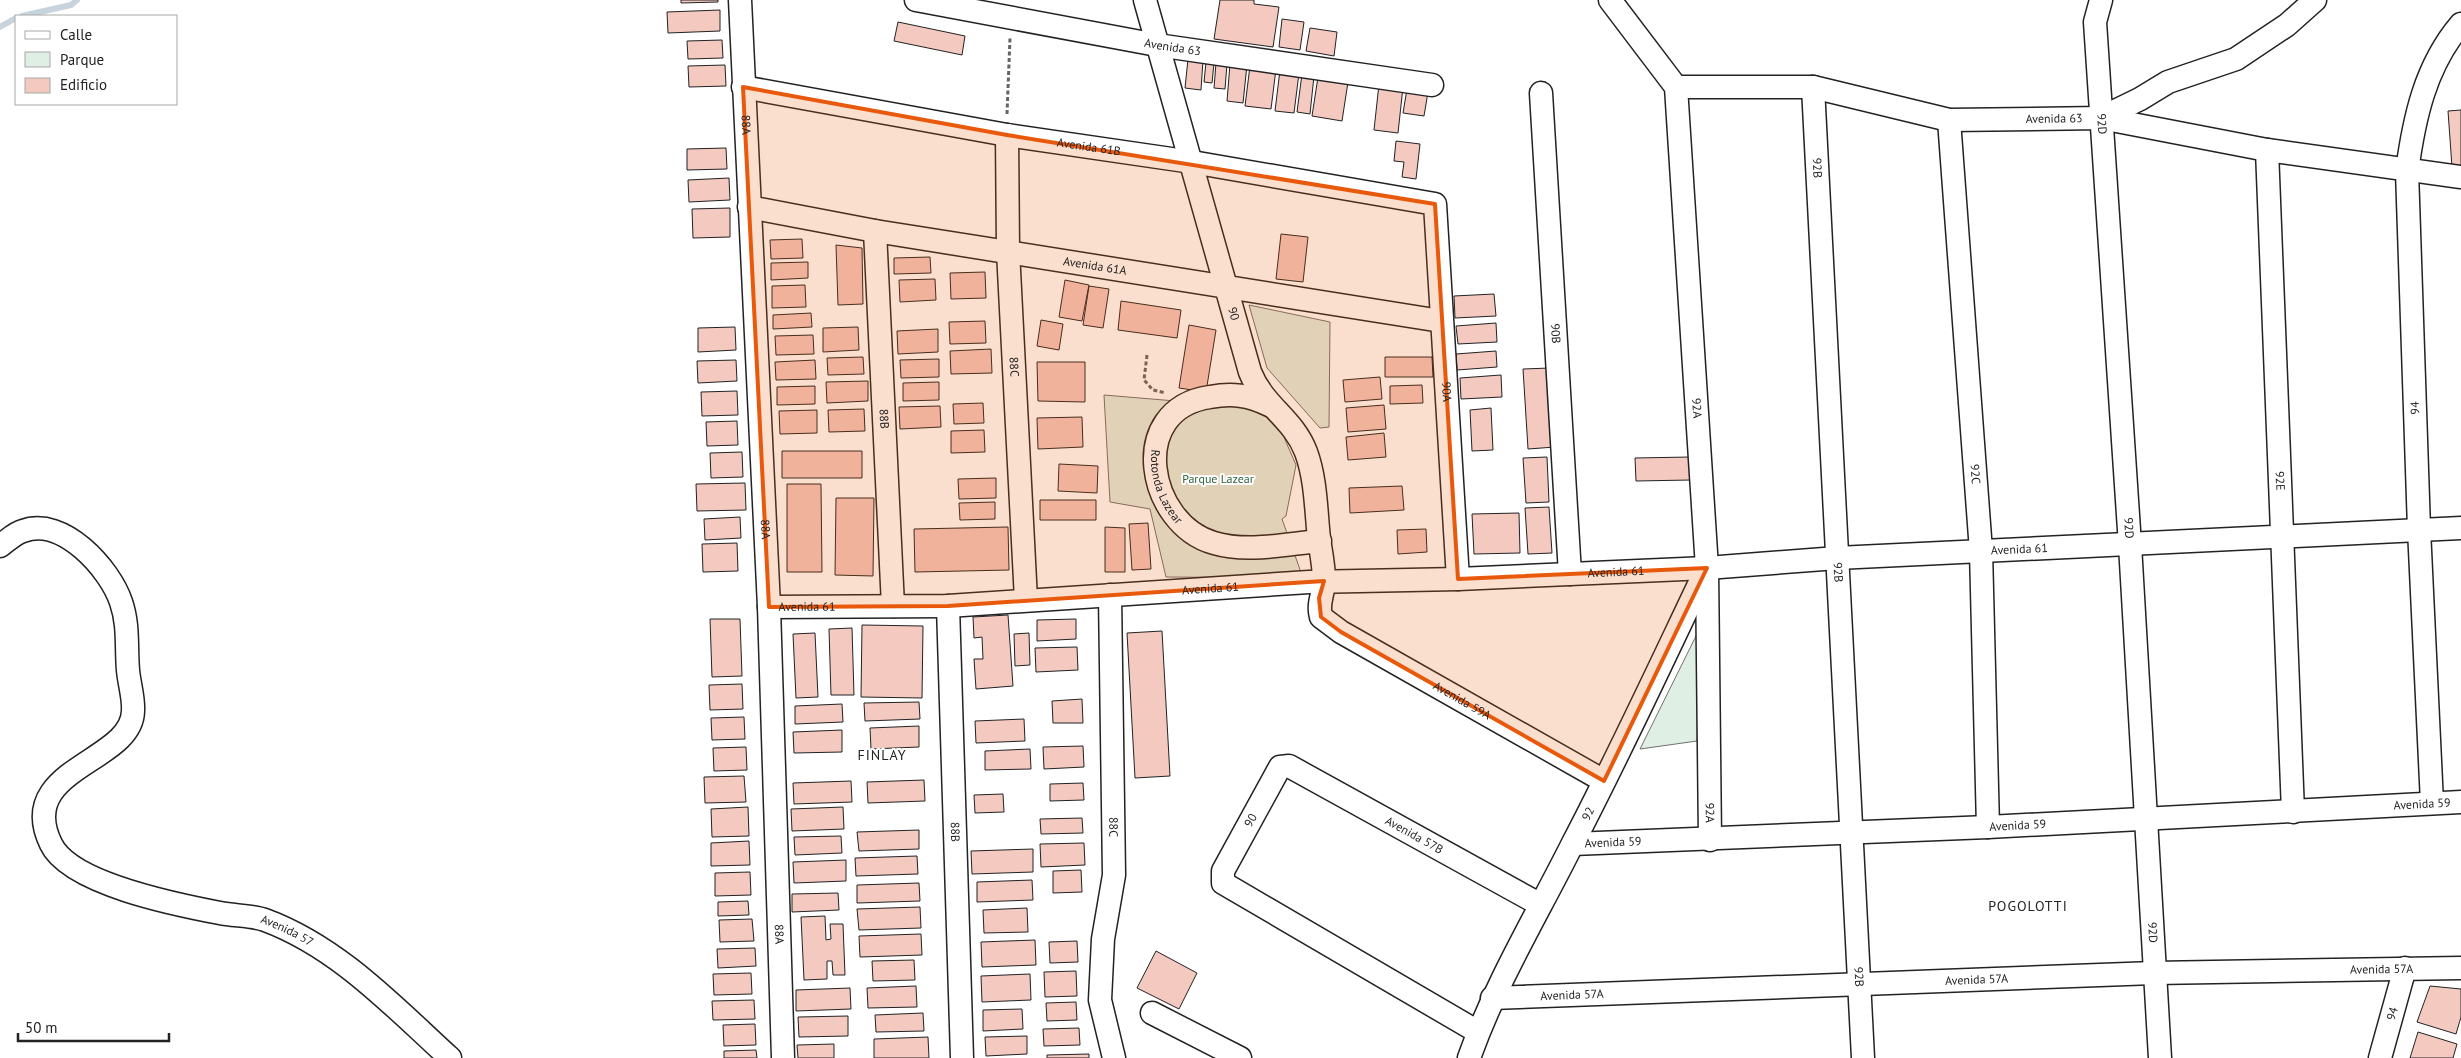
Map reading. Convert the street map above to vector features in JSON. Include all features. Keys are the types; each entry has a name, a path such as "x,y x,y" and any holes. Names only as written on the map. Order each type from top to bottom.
{"street":[{"name":"88A","path":"740,0 769,607 783,1058"},
{"name":"Avenida 63","path":"916,0 1157,45 1432,85"},
{"name":"90","path":"1145,0 1250,372 1256,388 1269,405 1284,417 1298,437 1306,453 1320,541 1324,581 1319,598 1321,617"},
{"path":"1610,0 1676,87"},
{"name":"92D","path":"2100,0 2095,22 2130,545 2144,820 2160,1058"},
{"path":"2101,118 2140,99 2168,82 2236,59 2287,25 2316,0"},
{"name":"94","path":"2432,803 2419,529 2407,171 2414,121 2424,88 2434,67 2461,24"},
{"name":"Avenida 61B","path":"744,87 1007,135 1192,162 1436,204"},
{"name":"Avenida 63","path":"1676,87 1813,87 1949,120 2101,118 2267,150 2407,171 2461,177"},
{"name":"92A","path":"1676,87 1707,568 1710,840"},
{"name":"92B","path":"1813,87 1863,1058"},
{"name":"90B","path":"1541,93 1570,574"},
{"name":"92C","path":"1949,120 1981,551 1988,828"},
{"name":"88C","path":"1007,135 1008,252 1026,600"},
{"name":"92E","path":"2267,150 2292,812"},
{"name":"90A","path":"1436,204 1441,321 1458,579"},
{"name":"Avenida 61A","path":"749,207 875,231 1441,321"},
{"name":"88B","path":"875,231 893,606"},
{"name":"Rotonda Lazear","path":"1269,405 1253,397 1239,395 1196,399 1184,404 1163,423 1158,434 1156,448 1158,479 1162,495 1181,523 1198,536 1212,543 1248,548 1320,541"},
{"name":"Avenida 61","path":"769,607 948,606 1324,581 1458,579 1707,568 1837,558 2461,528"},
{"name":"Avenida 57","path":"0,546 23,531 38,529 68,537 98,563 121,600 127,621 128,667 133,711 129,727 119,740 66,776 54,790 45,808 45,827 51,846 67,864 88,877 172,902 221,913 262,919 303,936 378,992 450,1058"},
{"name":"92","path":"1469,1058 1492,998 1539,904 1573,844 1707,568"},
{"name":"88C","path":"1110,595 1114,875 1103,939 1100,1000 1114,1058"},
{"name":"88B","path":"948,606 962,1058"},
{"name":"Avenida 59A","path":"1321,617 1341,632 1604,781"},
{"name":"90","path":"1288,766 1280,767 1223,870 1223,883 1478,1032"},
{"name":"Avenida 57B","path":"1288,766 1539,904"},
{"name":"Avenida 59","path":"1573,844 1988,828 2461,802"},
{"name":"94","path":"2380,1058 2405,968"},
{"name":"Avenida 57A","path":"1492,998 1858,986 2154,973 2461,968"},
{"path":"1152,1013 1240,1058"}],"path":[{"path":"1007,135 1010,17"},
{"path":"1147,355 1144,380 1153,390 1196,399"}],"highlighted area":[{"path":"743,87 1007,135 1435,204 1458,579 1707,568 1604,781 1341,632 1321,617 1319,598 1324,581 948,606 769,607"}],"green space":[{"path":"1249,305 1330,322 1329,427 1320,428 1267,368"},
{"name":"Parque Lazear","path":"1104,395 1247,407 1266,417 1276,425 1283,435 1296,465 1286,516 1282,519 1303,578 1166,577 1150,509 1110,502"},
{"path":"1698,632 1697,741 1640,749"}],"building":[{"path":"681,0 718,0 718,2 681,3"},
{"path":"1220,0 1254,0 1254,4 1279,7 1273,47 1214,39"},
{"path":"720,10 720,31 668,33 667,12"},
{"path":"1282,19 1304,22 1300,50 1279,47"},
{"path":"898,22 965,36 962,55 894,41"},
{"path":"1310,28 1337,32 1334,56 1306,51"},
{"path":"722,40 723,58 688,59 687,41"},
{"path":"1188,59 1203,60 1201,90 1185,88"},
{"path":"1206,62 1214,63 1212,83 1204,82"},
{"path":"1216,63 1227,64 1225,89 1214,88"},
{"path":"1230,64 1247,65 1243,103 1227,101"},
{"path":"725,65 726,86 689,87 688,66"},
{"path":"1250,66 1276,69 1271,109 1245,106"},
{"path":"1280,70 1299,73 1294,113 1275,111"},
{"path":"1302,74 1314,76 1310,114 1297,112"},
{"path":"1318,77 1348,82 1342,121 1312,116"},
{"path":"1379,84 1403,87 1398,133 1374,130"},
{"path":"1407,89 1428,92 1424,116 1403,113"},
{"path":"2461,110 2461,167 2452,167 2448,111"},
{"path":"1396,141 1420,144 1416,179 1402,177 1404,162 1394,161"},
{"path":"726,148 727,169 687,170 687,149"},
{"path":"729,178 730,200 689,202 688,180"},
{"path":"730,208 730,237 693,238 692,209"},
{"path":"1281,234 1308,237 1303,282 1276,279"},
{"path":"802,239 803,258 771,259 770,240"},
{"path":"836,245 862,248 863,304 838,305"},
{"path":"930,257 931,273 894,274 894,258"},
{"path":"808,262 808,278 771,280 771,263"},
{"path":"985,272 986,298 951,299 950,273"},
{"path":"935,279 936,300 900,302 899,280"},
{"path":"1065,280 1089,285 1082,321 1059,317"},
{"path":"805,285 806,307 772,308 772,286"},
{"path":"1089,286 1109,289 1103,328 1083,325"},
{"path":"1494,294 1496,316 1455,318 1454,296"},
{"path":"1121,301 1181,310 1177,338 1118,330"},
{"path":"811,313 812,327 773,329 773,315"},
{"path":"1041,320 1063,324 1059,350 1037,346"},
{"path":"985,321 986,343 950,344 949,322"},
{"path":"1496,323 1497,342 1458,344 1456,326"},
{"path":"1189,325 1216,330 1206,392 1179,388"},
{"path":"735,327 736,350 698,352 698,328"},
{"path":"858,327 859,350 823,352 823,328"},
{"path":"938,329 938,352 898,354 897,331"},
{"path":"813,335 814,354 776,355 775,336"},
{"path":"991,349 992,373 951,374 950,351"},
{"path":"1496,351 1497,367 1457,370 1456,354"},
{"path":"863,357 864,374 828,375 827,358"},
{"path":"1385,357 1432,357 1433,377 1385,377"},
{"path":"939,359 939,377 901,378 900,360"},
{"path":"736,360 737,381 698,383 697,361"},
{"path":"815,360 816,379 776,380 775,362"},
{"path":"1037,362 1085,362 1085,402 1038,401"},
{"path":"1550,368 1555,447 1528,449 1523,369"},
{"path":"1501,375 1502,397 1461,399 1460,378"},
{"path":"1380,377 1382,399 1345,402 1343,380"},
{"path":"868,381 868,401 827,403 826,382"},
{"path":"939,382 939,400 903,401 903,383"},
{"path":"1422,385 1423,403 1390,404 1390,386"},
{"path":"815,386 815,404 777,405 777,387"},
{"path":"737,391 738,415 702,416 701,392"},
{"path":"983,403 984,423 954,424 953,404"},
{"path":"1384,405 1386,429 1348,432 1346,408"},
{"path":"940,406 941,427 900,429 899,407"},
{"path":"1491,408 1493,450 1472,451 1470,410"},
{"path":"864,409 865,431 829,432 828,410"},
{"path":"817,410 817,433 780,434 779,411"},
{"path":"1082,417 1083,447 1038,449 1037,418"},
{"path":"737,421 738,445 707,446 706,422"},
{"path":"984,430 985,452 951,453 951,431"},
{"path":"1384,433 1386,457 1348,460 1346,437"},
{"path":"782,451 862,451 862,478 782,478"},
{"path":"742,452 743,477 711,478 710,453"},
{"path":"1547,457 1549,502 1526,503 1523,458"},
{"path":"1690,457 1691,480 1636,481 1635,458"},
{"path":"1059,464 1098,466 1097,493 1058,491"},
{"path":"996,478 996,498 959,499 958,479"},
{"path":"745,483 746,510 697,511 696,484"},
{"path":"787,484 821,484 822,572 787,572"},
{"path":"1402,486 1404,510 1350,513 1349,488"},
{"path":"836,498 874,498 873,576 835,575"},
{"path":"1040,500 1096,500 1096,520 1040,520"},
{"path":"995,502 995,519 960,520 959,503"},
{"path":"1549,507 1552,553 1528,554 1525,508"},
{"path":"1519,513 1520,553 1474,554 1472,514"},
{"path":"740,517 741,538 705,540 704,519"},
{"path":"1148,523 1151,569 1132,570 1129,524"},
{"path":"1008,527 1009,570 915,572 914,529"},
{"path":"1105,527 1125,528 1125,572 1105,572"},
{"path":"1426,529 1427,552 1398,554 1397,530"},
{"path":"737,543 738,571 703,572 702,544"},
{"path":"1008,615 1013,686 976,689 974,659 983,659 982,637 974,638 973,617"},
{"path":"710,619 740,619 742,676 712,677"},
{"path":"1076,619 1076,639 1037,641 1037,620"},
{"path":"862,625 923,626 922,698 861,697"},
{"path":"852,628 854,695 831,695 829,629"},
{"path":"1162,631 1170,776 1135,778 1127,633"},
{"path":"815,633 818,697 796,698 793,634"},
{"path":"1029,633 1030,665 1015,666 1014,634"},
{"path":"1077,647 1078,670 1036,672 1035,648"},
{"path":"742,684 743,709 710,710 709,685"},
{"path":"1082,699 1083,723 1053,723 1052,701"},
{"path":"919,702 920,719 865,721 864,703"},
{"path":"842,704 843,722 795,724 795,706"},
{"path":"744,717 745,739 712,740 711,718"},
{"path":"1024,719 1025,741 976,743 975,721"},
{"path":"919,726 919,747 871,749 870,728"},
{"path":"842,730 842,752 794,753 793,732"},
{"path":"1083,746 1084,767 1044,769 1043,747"},
{"path":"746,747 747,770 714,771 713,748"},
{"path":"1030,749 1031,769 985,770 985,751"},
{"path":"744,776 746,802 705,803 704,777"},
{"path":"924,780 925,801 868,803 867,782"},
{"path":"851,781 852,802 794,804 793,783"},
{"path":"1083,783 1084,800 1050,801 1050,784"},
{"path":"1003,794 1004,812 975,813 974,795"},
{"path":"748,807 749,836 712,837 711,809"},
{"path":"843,807 844,829 792,831 791,809"},
{"path":"1082,818 1083,833 1041,834 1040,819"},
{"path":"919,830 919,849 859,851 857,832"},
{"path":"841,836 842,853 795,855 794,837"},
{"path":"749,841 750,865 711,866 711,843"},
{"path":"1084,843 1085,865 1041,867 1040,844"},
{"path":"1033,849 1033,872 972,874 971,851"},
{"path":"917,856 918,874 856,876 855,858"},
{"path":"846,860 846,881 794,883 793,862"},
{"path":"1081,870 1082,892 1053,893 1053,871"},
{"path":"750,872 751,895 715,896 715,873"},
{"path":"1032,880 1033,900 977,902 977,882"},
{"path":"919,883 920,901 857,903 857,885"},
{"path":"838,893 839,910 792,912 792,894"},
{"path":"748,901 749,915 718,916 718,902"},
{"path":"920,907 921,928 859,930 857,909"},
{"path":"1027,908 1028,932 984,933 983,910"},
{"path":"825,916 826,940 831,939 830,924 843,924 845,975 833,975 832,961 827,961 827,979 804,980 801,917"},
{"path":"752,919 754,941 720,942 719,920"},
{"path":"921,934 922,955 860,957 859,936"},
{"path":"1035,940 1036,965 982,967 981,942"},
{"path":"1077,941 1078,962 1050,963 1049,942"},
{"path":"755,948 756,966 718,968 717,949"},
{"path":"1156,951 1197,973 1179,1009 1137,988"},
{"path":"914,960 915,980 873,981 872,961"},
{"path":"1076,971 1077,996 1045,997 1044,972"},
{"path":"751,973 752,994 714,995 713,974"},
{"path":"1030,974 1031,1000 982,1002 981,976"},
{"path":"916,986 917,1007 868,1008 867,988"},
{"path":"2430,986 2461,989 2461,1017 2456,1034 2417,1022"},
{"path":"850,988 851,1009 796,1011 796,990"},
{"path":"754,1000 755,1019 713,1020 712,1001"},
{"path":"1076,1002 1077,1020 1047,1021 1046,1003"},
{"path":"1022,1009 1023,1029 983,1031 983,1010"},
{"path":"923,1013 924,1031 876,1032 875,1015"},
{"path":"848,1016 848,1036 799,1037 798,1017"},
{"path":"755,1024 756,1045 724,1046 723,1025"},
{"path":"1079,1028 1080,1045 1044,1046 1043,1029"},
{"path":"2418,1032 2457,1044 2453,1058 2410,1058"},
{"path":"1027,1036 1027,1054 986,1056 985,1037"},
{"path":"928,1037 929,1058 874,1058 874,1039"},
{"path":"834,1044 834,1058 798,1058 797,1045"},
{"path":"756,1050 757,1058 724,1058 724,1051"},
{"path":"1089,1054 1089,1058 1047,1058 1047,1055"}],"waterway":[{"path":"26,15 71,5 77,0"},
{"path":"0,27 15,19"}],"district":[{"name":"FINLAY","path":"882,755"},
{"name":"POGOLOTTI","path":"2028,906"}]}
